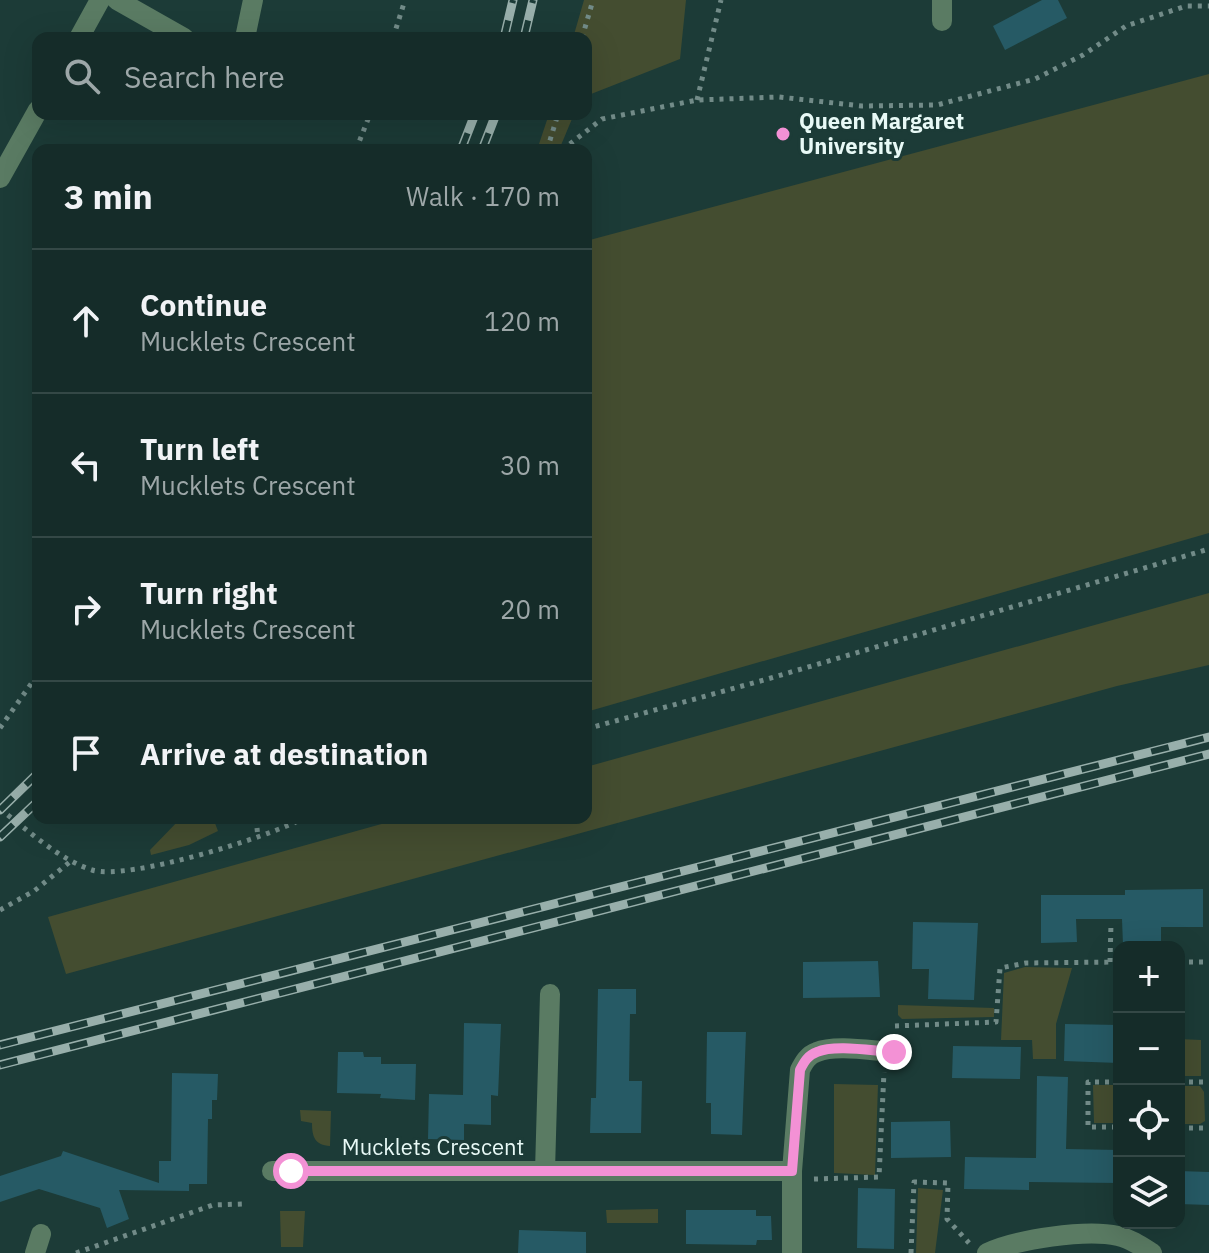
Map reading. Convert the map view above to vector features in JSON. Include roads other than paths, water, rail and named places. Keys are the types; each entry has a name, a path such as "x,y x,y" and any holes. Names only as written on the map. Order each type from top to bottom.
{"street":[{"path":"82,32 100,0"},
{"path":"117,0 173,32"},
{"path":"246,32 253,0"},
{"path":"0,178 32,120"},
{"name":"Mucklets Crescent","path":"545,1171 550,994"},
{"path":"792,1253 792,1175 800,1070 806,1059 817,1051 889,1052"},
{"name":"Mucklets Crescent","path":"272,1171 792,1175"},
{"path":"987,1253 1005,1245 1056,1236 1101,1234 1134,1241 1152,1253"}],"railway":[{"path":"505,32 513,0"},
{"path":"525,32 533,0"},
{"path":"463,144 473,120"},
{"path":"484,144 494,120"},
{"path":"0,1045 1209,737"},
{"path":"0,1065 1209,754"},
{"path":"0,810 32,779"},
{"path":"0,837 32,807"}],"place":[{"name":"Queen Margaret University","path":"783,134"}]}
